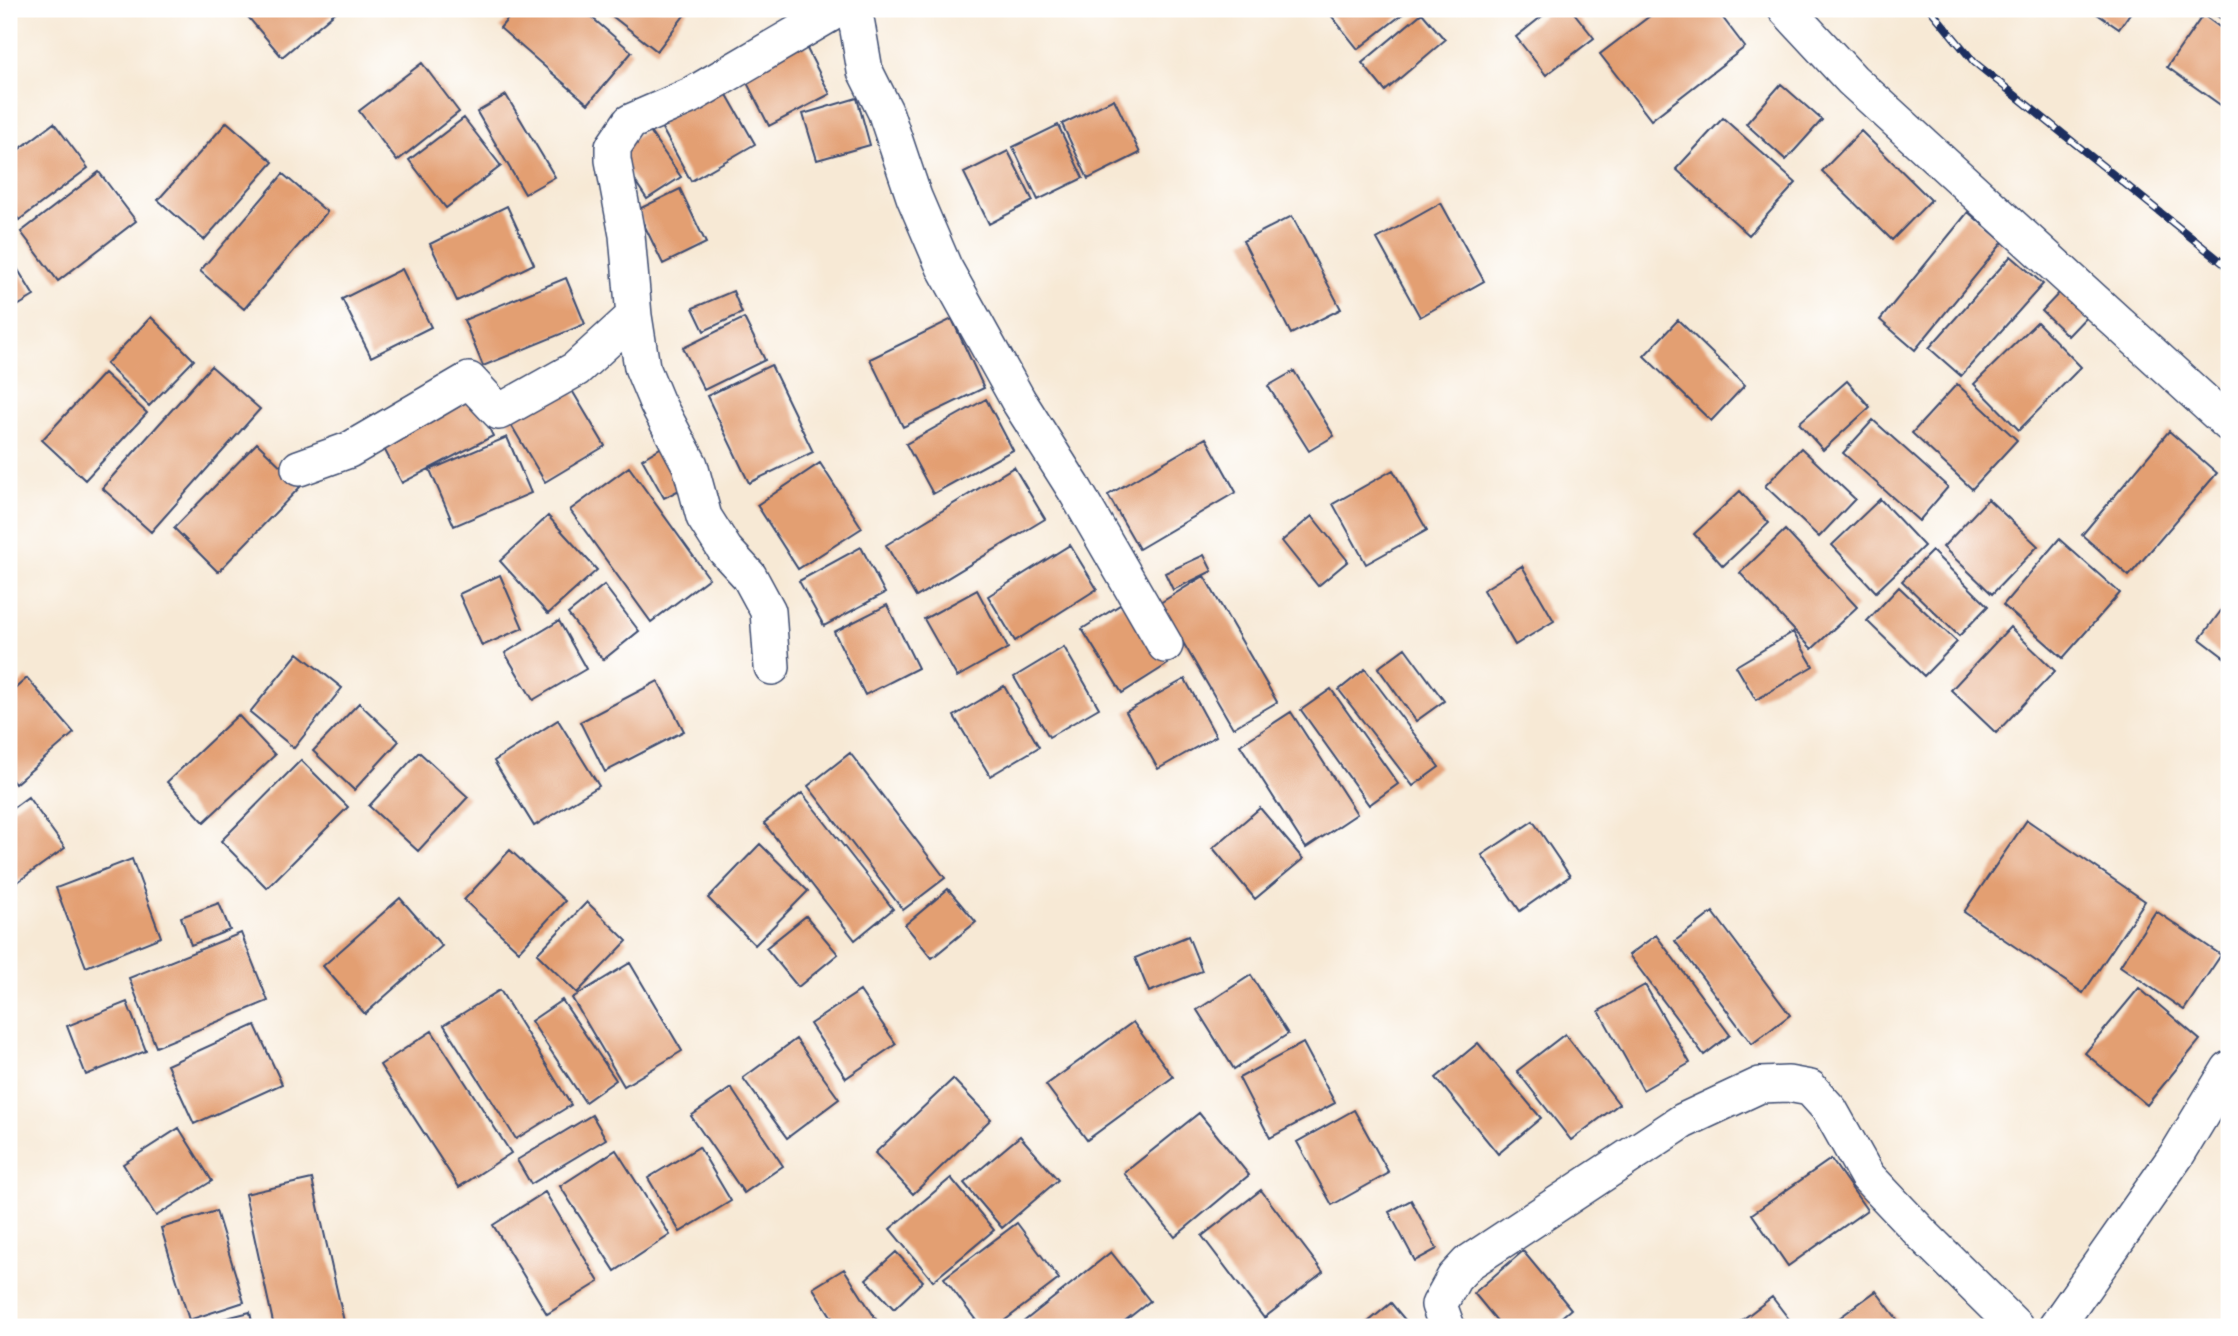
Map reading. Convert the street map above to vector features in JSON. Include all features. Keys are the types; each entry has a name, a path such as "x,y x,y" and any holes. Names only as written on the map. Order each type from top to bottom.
{"street":[{"path":"772,667 768,611 750,576 725,550 704,517 690,465 642,367 634,316 627,235 613,160 614,147 629,122 690,96 839,9"},
{"path":"850,9 857,24 865,71 885,111 914,197 944,267 1018,400 1075,490 1165,645"},
{"path":"1786,9 1852,80 2229,424"},
{"path":"299,468 349,450 469,380 499,412 576,369 634,316"},
{"path":"2056,1327 2178,1153 2229,1069"},
{"path":"1447,1327 1439,1305 1454,1278 1468,1263 1683,1121 1760,1085 1788,1084 1810,1088 1830,1110 1867,1176 2016,1327"}],"building":[{"path":"339,9 282,57 243,11"},
{"path":"516,9 582,9 632,52 588,104 500,28"},
{"path":"603,9 689,9 657,51"},
{"path":"1326,9 1409,9 1358,49"},
{"path":"1551,9 1571,9 1594,38 1546,75 1516,37"},
{"path":"1659,9 1716,9 1745,47 1651,120 1600,54"},
{"path":"2090,9 2133,9 2119,29"},
{"path":"2207,9 2229,9 2229,24"},
{"path":"1422,13 1445,40 1385,91 1362,63"},
{"path":"2203,15 2229,34 2229,111 2167,67"},
{"path":"801,37 830,94 769,126 740,69"},
{"path":"422,63 459,112 397,161 359,111"},
{"path":"1781,84 1822,120 1786,160 1746,124"},
{"path":"722,86 755,144 691,181 659,123"},
{"path":"506,95 555,177 525,194 477,112"},
{"path":"857,98 870,145 817,160 803,114"},
{"path":"1114,99 1140,153 1088,179 1062,124"},
{"path":"464,118 501,166 446,208 409,160"},
{"path":"1723,118 1796,183 1749,235 1676,169"},
{"path":"227,122 273,162 204,240 158,200"},
{"path":"54,123 88,168 19,220 9,206 9,157"},
{"path":"1058,125 1083,178 1038,200 1013,147"},
{"path":"648,129 681,177 647,199 615,151"},
{"path":"1861,131 1931,200 1892,240 1822,171"},
{"path":"1008,151 1033,201 989,224 964,173"},
{"path":"99,172 136,221 58,281 21,232"},
{"path":"283,174 327,212 244,309 200,271"},
{"path":"680,189 706,243 663,264 637,210"},
{"path":"1441,203 1484,281 1420,317 1377,239"},
{"path":"507,206 534,264 457,301 430,244"},
{"path":"1968,212 2003,242 1915,350 1880,320"},
{"path":"1292,216 1341,309 1291,334 1243,241"},
{"path":"9,255 34,296 9,311"},
{"path":"2011,256 2043,284 1961,376 1929,348"},
{"path":"402,269 431,327 371,357 342,299"},
{"path":"566,278 585,324 483,366 464,320"},
{"path":"2063,289 2090,313 2068,336 2042,311"},
{"path":"733,291 742,313 704,331 693,308"},
{"path":"151,317 194,360 149,406 106,364"},
{"path":"744,318 765,360 704,390 683,348"},
{"path":"952,319 984,388 903,427 870,359"},
{"path":"1678,320 1745,385 1711,421 1644,356"},
{"path":"2037,322 2081,367 2019,430 1974,384"},
{"path":"771,365 813,452 749,483 707,396"},
{"path":"211,366 260,409 151,532 102,488"},
{"path":"1294,371 1334,436 1309,451 1268,386"},
{"path":"104,373 147,413 85,480 42,440"},
{"path":"1847,381 1870,407 1823,450 1799,423"},
{"path":"567,382 605,446 545,482 507,418"},
{"path":"1957,384 2017,440 1972,489 1912,433"},
{"path":"472,394 493,436 402,483 380,441"},
{"path":"986,399 1013,450 933,494 906,444"},
{"path":"1873,420 1948,487 1919,521 1843,453"},
{"path":"2169,431 2217,473 2129,576 2082,535"},
{"path":"507,437 531,493 454,526 430,470"},
{"path":"1206,438 1236,492 1139,549 1108,495"},
{"path":"257,443 301,486 218,572 174,528"},
{"path":"662,447 685,487 664,498 642,459"},
{"path":"1801,448 1855,499 1819,537 1765,486"},
{"path":"820,463 862,528 798,569 757,505"},
{"path":"629,467 709,578 651,622 570,510"},
{"path":"1014,467 1045,519 916,597 886,545"},
{"path":"1393,470 1427,530 1366,564 1333,504"},
{"path":"1740,491 1769,523 1723,566 1694,534"},
{"path":"1880,499 1924,546 1876,592 1832,545"},
{"path":"1988,499 2038,546 1992,594 1943,547"},
{"path":"548,516 597,570 548,614 500,561"},
{"path":"1312,516 1348,561 1318,586 1282,541"},
{"path":"1785,530 1857,607 1812,649 1740,573"},
{"path":"2059,539 2120,593 2063,658 2003,605"},
{"path":"1070,545 1097,589 1015,641 988,596"},
{"path":"861,547 885,593 824,626 799,581"},
{"path":"1932,551 1988,606 1959,636 1902,581"},
{"path":"1204,555 1212,571 1173,590 1165,573"},
{"path":"1522,566 1554,621 1515,645 1483,590"},
{"path":"500,575 523,628 482,646 459,594"},
{"path":"1204,576 1277,702 1233,728 1160,603"},
{"path":"604,585 639,631 603,660 568,614"},
{"path":"1899,587 1957,642 1924,676 1867,621"},
{"path":"977,590 1008,648 957,677 924,619"},
{"path":"1128,600 1168,664 1122,693 1082,629"},
{"path":"2229,600 2229,661 2200,639"},
{"path":"887,605 918,668 865,695 834,632"},
{"path":"559,621 586,669 533,700 505,653"},
{"path":"2010,627 2055,671 1996,733 1951,690"},
{"path":"1793,632 1813,666 1756,700 1736,666"},
{"path":"1064,647 1099,708 1049,737 1014,677"},
{"path":"1405,648 1444,701 1416,721 1378,668"},
{"path":"298,653 342,688 294,748 250,712"},
{"path":"1365,669 1439,767 1413,786 1339,690"},
{"path":"27,678 74,733 15,784 9,777 9,694"},
{"path":"1185,679 1216,736 1158,769 1126,712"},
{"path":"658,681 684,731 605,772 580,722"},
{"path":"1004,686 1039,747 990,776 954,716"},
{"path":"1331,689 1398,784 1369,805 1301,710"},
{"path":"359,703 399,741 354,790 313,751"},
{"path":"1291,712 1357,814 1306,848 1240,745"},
{"path":"238,715 275,755 204,822 167,782"},
{"path":"558,720 599,786 534,826 494,761"},
{"path":"419,752 468,797 418,851 369,806"},
{"path":"850,753 945,878 903,910 808,786"},
{"path":"301,760 348,807 267,888 221,841"},
{"path":"802,793 893,909 855,940 764,823"},
{"path":"28,797 65,848 9,888 9,811"},
{"path":"1260,808 1303,859 1255,899 1213,848"},
{"path":"2027,820 2145,901 2083,993 1964,912"},
{"path":"1533,821 1570,876 1520,911 1482,855"},
{"path":"760,844 808,891 755,945 708,898"},
{"path":"510,850 565,901 519,951 464,900"},
{"path":"132,859 161,937 86,967 56,888"},
{"path":"948,889 976,922 932,958 905,925"},
{"path":"400,898 442,946 365,1014 323,966"},
{"path":"587,902 627,941 577,993 537,954"},
{"path":"219,903 230,930 191,945 181,917"},
{"path":"2156,911 2221,955 2184,1010 2120,966"},
{"path":"1713,912 1790,1015 1752,1044 1675,941"},
{"path":"806,916 838,954 798,987 766,948"},
{"path":"241,933 268,1001 156,1047 129,978"},
{"path":"1656,935 1730,1035 1704,1055 1629,955"},
{"path":"1188,936 1202,971 1149,992 1135,958"},
{"path":"630,963 682,1051 624,1086 572,998"},
{"path":"1251,975 1288,1034 1234,1069 1197,1010"},
{"path":"1645,985 1690,1063 1643,1090 1599,1011"},
{"path":"2139,988 2200,1040 2147,1105 2085,1053"},
{"path":"500,990 571,1105 516,1139 444,1025"},
{"path":"860,991 896,1044 846,1078 810,1024"},
{"path":"562,1000 616,1080 585,1102 531,1021"},
{"path":"127,1002 146,1051 86,1075 67,1026"},
{"path":"1133,1022 1173,1077 1087,1140 1046,1085"},
{"path":"255,1025 282,1084 194,1124 167,1065"},
{"path":"432,1031 511,1153 459,1187 380,1065"},
{"path":"1565,1034 1619,1104 1571,1140 1517,1071"},
{"path":"796,1039 839,1099 787,1138 743,1078"},
{"path":"1303,1043 1335,1103 1270,1138 1239,1078"},
{"path":"1478,1043 1541,1118 1498,1154 1436,1078"},
{"path":"953,1079 991,1119 913,1194 875,1153"},
{"path":"731,1088 783,1166 744,1193 691,1116"},
{"path":"1354,1110 1389,1173 1332,1205 1297,1142"},
{"path":"1199,1113 1249,1175 1175,1237 1124,1173"},
{"path":"592,1115 606,1139 531,1184 517,1160"},
{"path":"179,1128 212,1181 156,1216 123,1164"},
{"path":"1020,1136 1058,1180 1002,1228 964,1183"},
{"path":"699,1147 731,1201 680,1232 648,1178"},
{"path":"616,1150 670,1235 615,1271 560,1186"},
{"path":"1831,1159 1867,1210 1788,1266 1752,1214"},
{"path":"951,1178 994,1230 933,1281 890,1229"},
{"path":"312,1179 345,1326 274,1327 245,1194"},
{"path":"1261,1190 1323,1272 1264,1318 1202,1236"},
{"path":"545,1192 599,1282 547,1314 493,1225"},
{"path":"1411,1200 1437,1249 1415,1261 1389,1212"},
{"path":"216,1211 244,1302 189,1320 161,1228"},
{"path":"1017,1223 1059,1279 996,1327 981,1327 944,1278"},
{"path":"1523,1251 1571,1309 1550,1327 1502,1327 1474,1293"},
{"path":"896,1252 923,1281 894,1309 866,1279"},
{"path":"1111,1252 1150,1301 1117,1327 1017,1327"},
{"path":"844,1269 881,1327 838,1327 813,1288"},
{"path":"1876,1291 1903,1327 1827,1327"},
{"path":"1772,1297 1795,1327 1733,1327"},
{"path":"1391,1303 1411,1327 1362,1327"},
{"path":"250,1312 253,1327 195,1327 195,1326"}],"railway":[{"path":"1930,9 1974,62 2229,268"}]}
